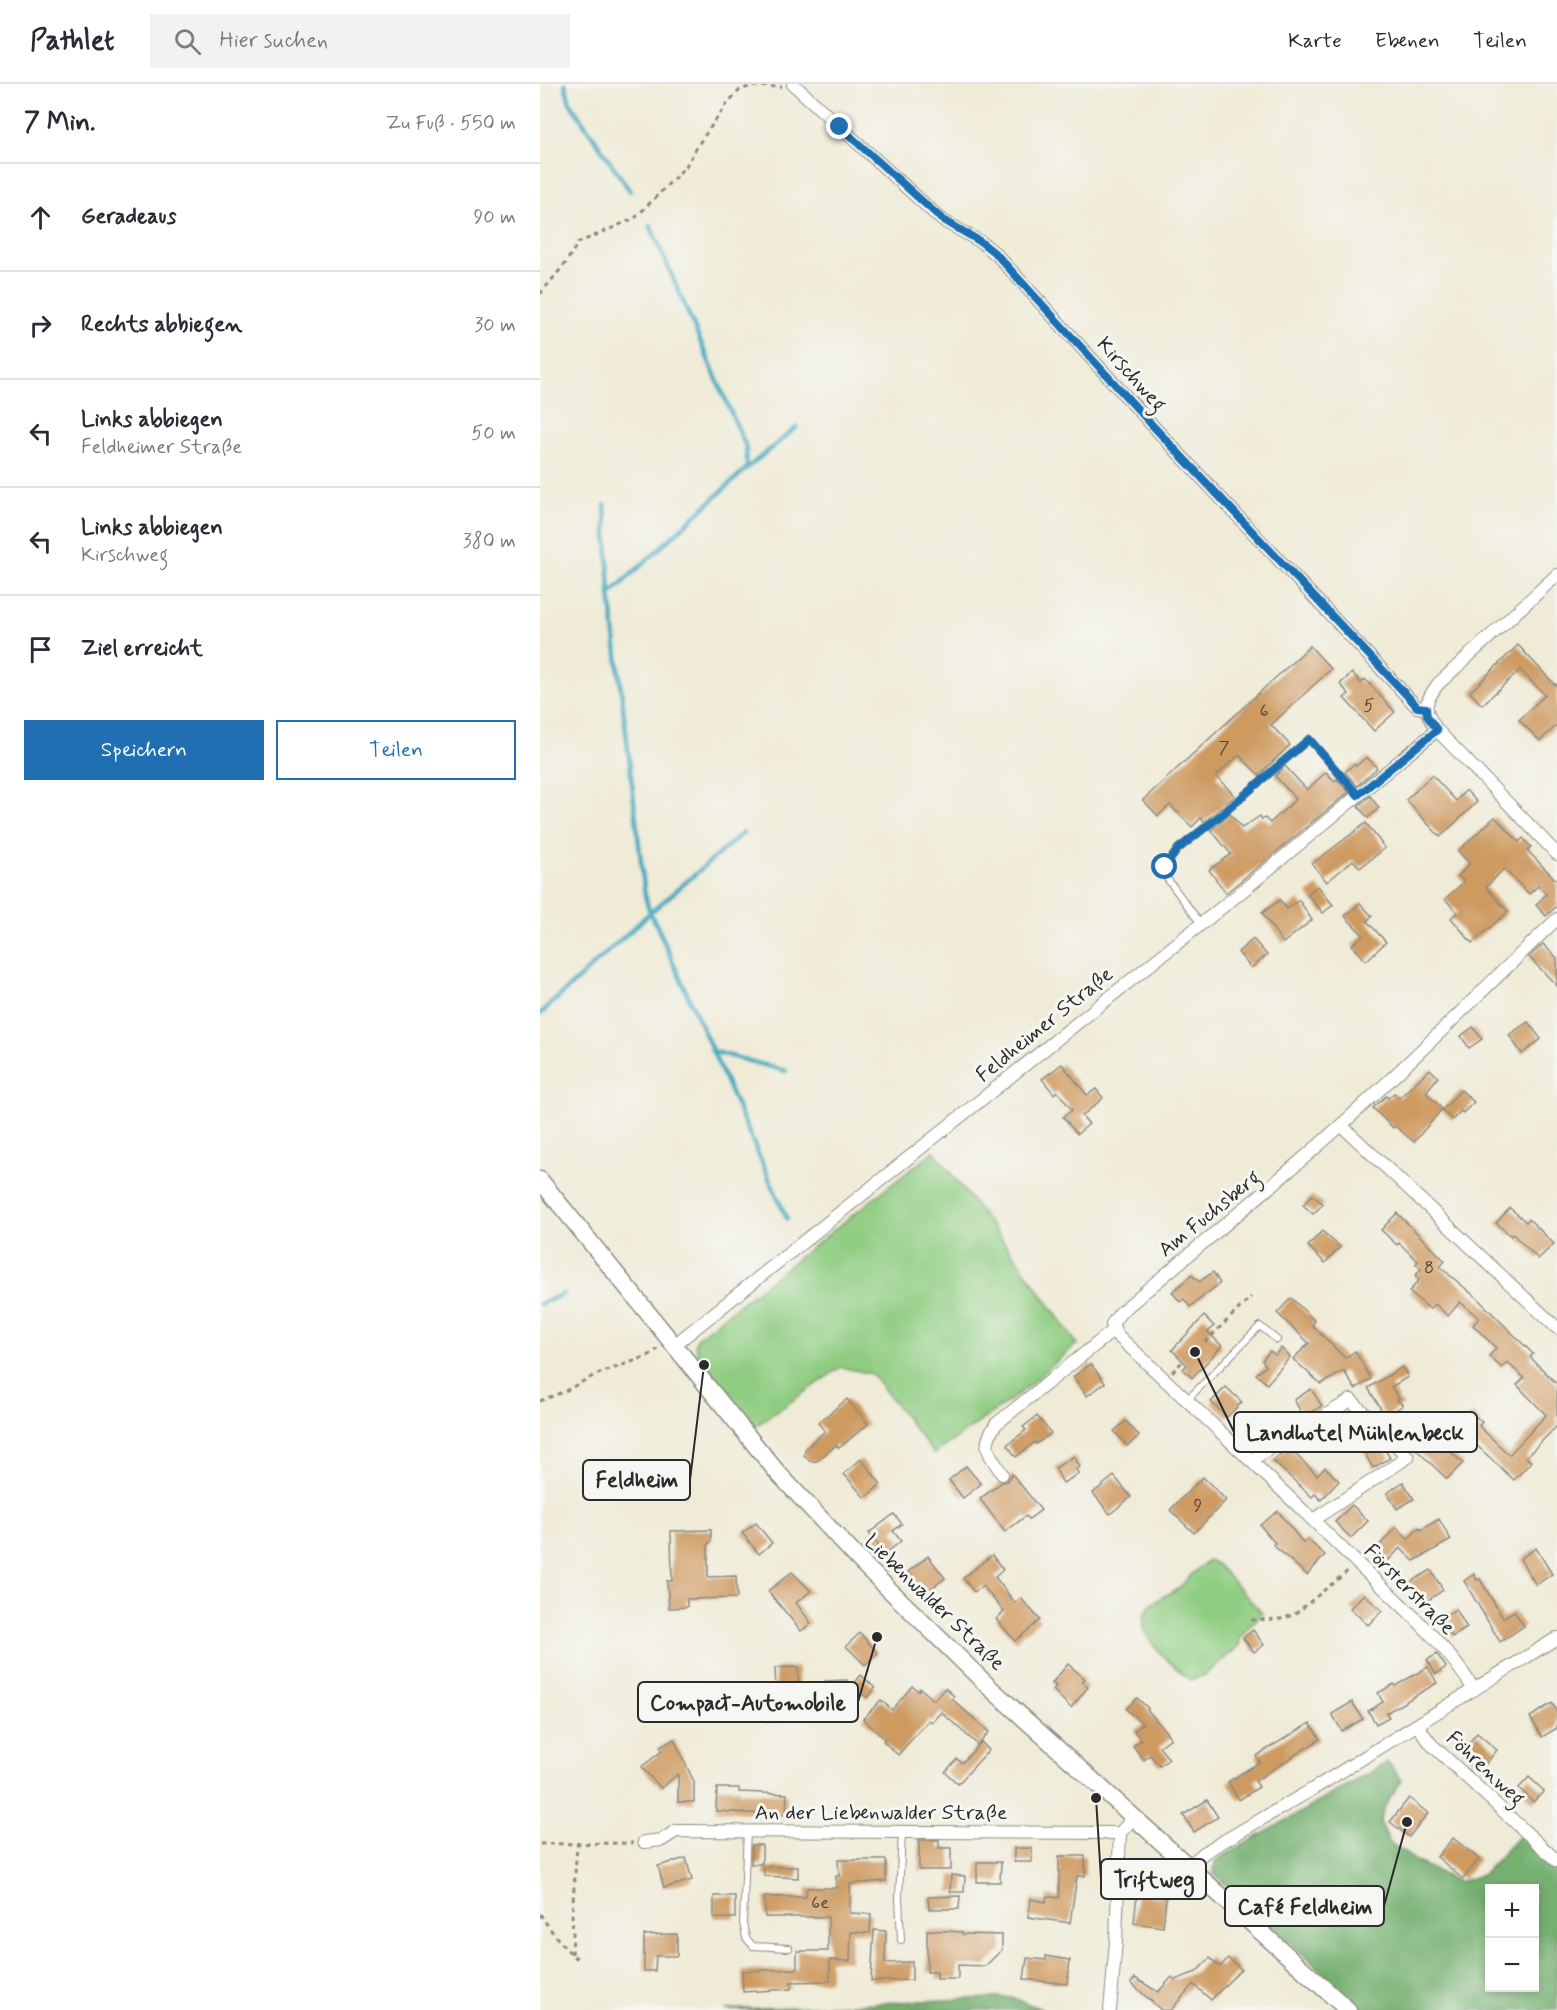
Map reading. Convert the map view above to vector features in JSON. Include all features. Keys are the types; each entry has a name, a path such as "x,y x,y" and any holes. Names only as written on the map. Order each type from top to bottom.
{"main road":[{"name":"Liebenwalder Straße","path":"542,1188 783,1480 868,1569 942,1643 1348,2010"}],"street":[{"name":"Kirschweg","path":"791,84 942,219 981,242 996,254 1153,426 1417,707 1426,708"},
{"path":"1557,575 1438,684 1429,696 1426,708 1427,716 1437,730 1557,854"},
{"name":"Feldheimer Straße","path":"671,1343 1201,924 1437,730"},
{"name":"Am Fuchsberg","path":"1115,1332 1112,1324 1120,1313 1188,1254 1259,1198 1341,1125 1557,919"},
{"path":"1341,1125 1557,1328"},
{"path":"1002,1474 988,1451 986,1443 996,1424 1115,1332"},
{"name":"Försterstraße","path":"1115,1332 1420,1623 1466,1675 1474,1690"},
{"path":"1251,1460 1352,1400 1408,1457 1312,1520"},
{"path":"1188,1867 1205,1852 1313,1789 1557,1638"},
{"name":"Föhrenweg","path":"1417,1725 1431,1744 1557,1861"},
{"path":"1110,2010 1116,1941 1119,1833 1134,1817"},
{"name":"An der Liebenwalder Straße","path":"644,1842 662,1840 676,1831 1119,1833"}],"lane":[{"path":"1201,924 1166,877 1165,867 1178,849 1309,739 1358,795"},
{"path":"1187,1400 1260,1326 1277,1340"},
{"path":"747,1831 743,1923 746,1938 753,1946 789,1948"},
{"path":"901,1940 899,1897 902,1831"}],"path":[{"path":"540,294 565,264 578,243 635,218 654,200 686,166 699,142 729,100 740,90 752,86 780,88 791,84"},
{"path":"1205,1342 1251,1298"},
{"path":"540,1401 595,1375 648,1356 671,1343"},
{"path":"1251,1620 1281,1619 1295,1614 1358,1564"},
{"path":"540,1845 644,1842"},
{"path":"572,1954 577,1845"},
{"path":"540,1914 555,1938 579,1960"}],"green space":[{"path":"934,1151 1013,1254 1077,1344 1019,1394 934,1454 872,1374 841,1367 754,1427 698,1355 695,1345 697,1338"},
{"path":"1209,1560 1218,1565 1262,1613 1240,1637 1239,1646 1205,1675 1190,1680 1156,1649 1145,1630 1144,1620 1147,1610 1153,1603 1178,1589"},
{"path":"1388,1762 1402,1780 1386,1804 1380,1821 1389,1842 1419,1863 1460,1882 1483,1874 1520,1835 1557,1871 1557,2010 1364,2010 1214,1874 1215,1861"},
{"path":"1011,1997 1043,2010 725,2010"}],"building":[{"path":"1518,645 1555,685 1557,684 1557,725 1540,741 1519,720 1545,695 1520,670 1482,705 1470,692"},
{"path":"1310,646 1331,669 1271,725 1290,745 1259,775 1239,755 1216,776 1235,796 1204,822 1201,818 1192,827 1170,805 1158,816 1143,800"},
{"path":"1352,673 1361,683 1365,679 1395,712 1374,731 1344,698 1349,694 1340,684"},
{"path":"1367,757 1377,768 1357,786 1345,772"},
{"path":"1285,766 1307,790 1326,772 1334,781 1337,779 1349,792 1226,893 1209,870 1231,854 1211,830 1230,814 1242,828 1260,816 1270,823 1296,799 1275,776"},
{"path":"1432,775 1456,801 1466,790 1477,802 1440,837 1406,800"},
{"path":"1370,796 1379,808 1368,818 1358,806"},
{"path":"1495,817 1519,842 1523,838 1531,847 1527,850 1557,881 1557,906 1546,916 1536,905 1546,894 1538,886 1529,894 1504,869 1486,887 1508,912 1472,943 1451,918 1457,912 1445,899 1464,882 1458,876 1470,864 1458,851"},
{"path":"1366,823 1385,848 1360,868 1353,860 1327,882 1312,864"},
{"path":"1318,886 1333,905 1323,913 1307,894"},
{"path":"1280,900 1287,909 1299,900 1312,920 1283,943 1262,913"},
{"path":"1360,903 1372,916 1367,921 1386,942 1366,961 1352,945 1363,935 1345,916"},
{"path":"1253,939 1267,955 1251,968 1238,952"},
{"path":"1543,944 1557,958 1557,986 1529,957"},
{"path":"1528,1022 1541,1039 1522,1054 1509,1035"},
{"path":"1473,1027 1482,1039 1469,1048 1461,1036"},
{"path":"1062,1064 1087,1095 1096,1089 1103,1098 1082,1116 1089,1124 1077,1134 1063,1117 1072,1110 1057,1091 1054,1094 1042,1079"},
{"path":"1430,1069 1438,1077 1426,1092 1442,1109 1414,1142 1395,1126 1393,1128 1373,1108 1386,1096 1388,1098 1394,1093 1399,1098"},
{"path":"1461,1090 1474,1102 1452,1120 1442,1110"},
{"path":"1312,1195 1323,1204 1313,1214 1303,1205"},
{"path":"1510,1208 1526,1222 1529,1219 1554,1244 1538,1259 1513,1234 1511,1236 1496,1223"},
{"path":"1397,1213 1445,1261 1440,1267 1478,1299 1533,1354 1530,1357 1557,1384 1557,1426 1526,1457 1531,1462 1514,1480 1458,1428 1472,1413 1482,1422 1479,1426 1509,1455 1546,1415 1517,1385 1524,1378 1507,1362 1502,1368 1489,1356 1496,1348 1473,1325 1479,1318 1460,1302 1448,1316 1435,1304 1430,1309 1409,1292 1419,1280 1415,1276 1421,1269 1416,1264 1418,1261 1381,1230"},
{"path":"1322,1231 1340,1247 1325,1263 1308,1246"},
{"path":"1213,1272 1220,1283 1190,1307 1184,1299 1180,1302 1172,1292 1192,1275 1199,1282"},
{"path":"1291,1298 1315,1321 1312,1325 1345,1358 1355,1351 1371,1379 1355,1389 1344,1371 1321,1384 1293,1359 1309,1343 1277,1313"},
{"path":"1204,1316 1214,1326 1208,1332 1222,1346 1192,1378 1183,1369 1187,1365 1172,1350"},
{"path":"1281,1348 1290,1357 1267,1384 1256,1374 1266,1366 1262,1360 1270,1351 1275,1355"},
{"path":"1091,1364 1105,1383 1087,1396 1073,1377"},
{"path":"1402,1367 1408,1377 1391,1387 1399,1398 1397,1400 1403,1405 1386,1417 1368,1388"},
{"path":"1226,1387 1242,1402 1227,1417 1211,1402"},
{"path":"1311,1389 1322,1406 1304,1417 1294,1400"},
{"path":"847,1399 868,1424 839,1448 836,1445 817,1461 810,1461 804,1455 806,1448 825,1431 818,1423"},
{"path":"1351,1411 1364,1431 1344,1444 1334,1428 1340,1424 1337,1420"},
{"path":"1037,1416 1051,1433 1016,1457 1007,1445 1026,1430 1023,1427"},
{"path":"1414,1419 1463,1463 1447,1479 1400,1434"},
{"path":"1126,1421 1139,1436 1127,1446 1114,1431"},
{"path":"1380,1442 1390,1458 1373,1468 1364,1452"},
{"path":"1288,1447 1317,1475 1325,1467 1339,1481 1321,1500 1315,1494 1312,1497 1273,1461"},
{"path":"1074,1456 1080,1467 1076,1469 1079,1474 1063,1483 1055,1468"},
{"path":"861,1459 881,1484 865,1498 844,1474"},
{"path":"966,1466 981,1484 963,1498 949,1480"},
{"path":"1012,1474 1041,1510 1029,1519 1026,1516 1005,1532 980,1499 1002,1482 1007,1481"},
{"path":"1114,1476 1131,1497 1110,1514 1093,1493"},
{"path":"1203,1477 1226,1500 1194,1533 1170,1510"},
{"path":"1403,1482 1414,1499 1397,1509 1387,1493"},
{"path":"1352,1505 1368,1521 1351,1538 1335,1522"},
{"path":"1278,1511 1303,1543 1307,1539 1325,1555 1307,1575 1273,1545 1275,1543 1260,1525"},
{"path":"894,1514 902,1524 893,1531 901,1541 885,1554 869,1533"},
{"path":"1439,1519 1451,1540 1414,1561 1400,1548 1389,1560 1377,1548 1396,1527 1408,1539 1419,1528 1421,1530"},
{"path":"756,1523 772,1543 759,1554 742,1533"},
{"path":"711,1530 711,1542 708,1543 708,1577 736,1576 737,1598 687,1599 687,1607 669,1608 667,1581 672,1581 671,1531"},
{"path":"1536,1548 1552,1574 1536,1585 1520,1559"},
{"path":"992,1555 1003,1570 995,1577 1015,1603 1021,1598 1040,1620 1015,1641 996,1619 1004,1612 983,1586 974,1592 963,1578"},
{"path":"928,1556 945,1578 925,1593 908,1572"},
{"path":"1431,1570 1443,1590 1424,1603 1410,1582"},
{"path":"792,1572 811,1591 796,1603 811,1623 801,1631 768,1591"},
{"path":"1474,1574 1477,1580 1480,1579 1503,1618 1514,1611 1524,1626 1500,1642 1464,1581"},
{"path":"1364,1594 1382,1611 1368,1625 1350,1608"},
{"path":"1456,1609 1467,1628 1452,1637 1441,1618"},
{"path":"1253,1630 1264,1645 1254,1652 1243,1638"},
{"path":"860,1633 878,1653 865,1665 846,1646"},
{"path":"1437,1654 1446,1667 1436,1674 1427,1660"},
{"path":"1068,1664 1085,1679 1082,1682 1088,1687 1071,1708 1053,1690 1056,1686 1052,1683"},
{"path":"798,1667 799,1698 789,1699 776,1691 775,1668"},
{"path":"1428,1667 1437,1683 1386,1713 1389,1717 1376,1724 1368,1711 1383,1702 1378,1693"},
{"path":"861,1675 875,1688 867,1698 853,1685"},
{"path":"847,1680 848,1702 826,1703 825,1681"},
{"path":"912,1686 918,1691 920,1688 934,1700 945,1688 954,1696 952,1699 989,1732 978,1745 941,1712 932,1722 929,1720 898,1755 883,1741 885,1739 863,1719 881,1700 892,1710"},
{"path":"1137,1698 1148,1708 1171,1738 1159,1747 1169,1759 1160,1766 1150,1755 1144,1760 1133,1746 1141,1740 1134,1731 1143,1724 1126,1709"},
{"path":"1352,1702 1363,1719 1342,1731 1332,1714"},
{"path":"783,1703 784,1721 766,1722 765,1704"},
{"path":"1552,1703 1557,1712 1557,1728 1542,1737 1530,1717"},
{"path":"1310,1723 1320,1739 1255,1781 1259,1787 1239,1800 1228,1782 1260,1762 1256,1756"},
{"path":"1477,1733 1497,1750 1483,1767 1463,1750"},
{"path":"674,1739 694,1782 694,1802 678,1802 678,1774 661,1788 641,1767 662,1751 660,1747"},
{"path":"981,1742 989,1750 958,1784 945,1772 957,1759 962,1763"},
{"path":"1529,1777 1544,1791 1533,1802 1519,1788"},
{"path":"717,1788 739,1788 739,1792 787,1794 786,1815 716,1811"},
{"path":"1409,1798 1428,1813 1409,1837 1390,1822"},
{"path":"1207,1800 1218,1817 1194,1832 1183,1815"},
{"path":"1453,1838 1479,1859 1463,1879 1437,1857"},
{"path":"919,1840 939,1840 939,1848 951,1848 951,1870 919,1870"},
{"path":"752,1845 762,1845 762,1864 751,1864"},
{"path":"1014,1848 1032,1848 1032,1862 1014,1862"},
{"path":"1059,1856 1085,1856 1085,1876 1077,1876 1070,1923 1028,1917 1031,1899 1046,1902 1047,1896 1059,1898"},
{"path":"686,1858 692,1880 664,1888 658,1866"},
{"path":"838,1860 886,1860 886,1881 850,1884 850,1913 871,1914 870,1933 851,1932 850,1961 830,1960 830,1981 791,1982 791,1989 743,1992 742,1971 797,1969 797,1951 828,1951 828,1917 765,1917 765,1897 806,1897 807,1888 836,1888 836,1876 839,1876"},
{"path":"977,1862 1001,1862 1000,1882 977,1882"},
{"path":"764,1867 798,1867 798,1878 764,1876"},
{"path":"951,1875 965,1876 964,1892 950,1892"},
{"path":"1137,1894 1166,1898 1163,1927 1134,1923"},
{"path":"714,1896 735,1896 735,1918 714,1918"},
{"path":"960,1896 959,1909 929,1909 928,1897"},
{"path":"874,1930 886,1931 885,1963 912,1962 912,1980 871,1981"},
{"path":"927,1930 1002,1935 1002,1950 985,1966 958,1965 958,1979 937,1979 937,1972 927,1972"},
{"path":"677,1934 677,1956 656,1956 655,1971 644,1971 644,1935"},
{"path":"1046,1956 1070,1960 1067,1984 1024,1979 1027,1958 1046,1960"},
{"path":"1210,1958 1220,1967 1228,1958 1241,1969 1211,2000 1193,1984 1171,2010 1161,2010 1131,1983 1135,1978 1158,1992 1172,1977 1175,1980 1196,1972"}],"waterway":[{"path":"565,84 570,103 630,191"},
{"path":"610,594 747,468 746,447 650,225"},
{"path":"747,468 797,427"},
{"path":"605,505 610,594 645,896 650,913 787,1219"},
{"path":"540,1014 650,913 743,833"},
{"path":"712,1051 786,1071"},
{"path":"540,1304 563,1294"}],"place":[{"name":"Landhotel Mühlenbeck","path":"1195,1352"},
{"name":"Feldheim","path":"704,1365"},
{"name":"Compact-Automobile","path":"877,1637"},
{"name":"Triftweg","path":"1096,1798"},
{"name":"Café Feldheim","path":"1407,1822"}],"route":[{"path":"840,127 942,219 981,242 996,254 1153,426 1417,707 1426,708 1427,716 1437,730 1358,795 1309,739 1178,849 1165,867"}]}
